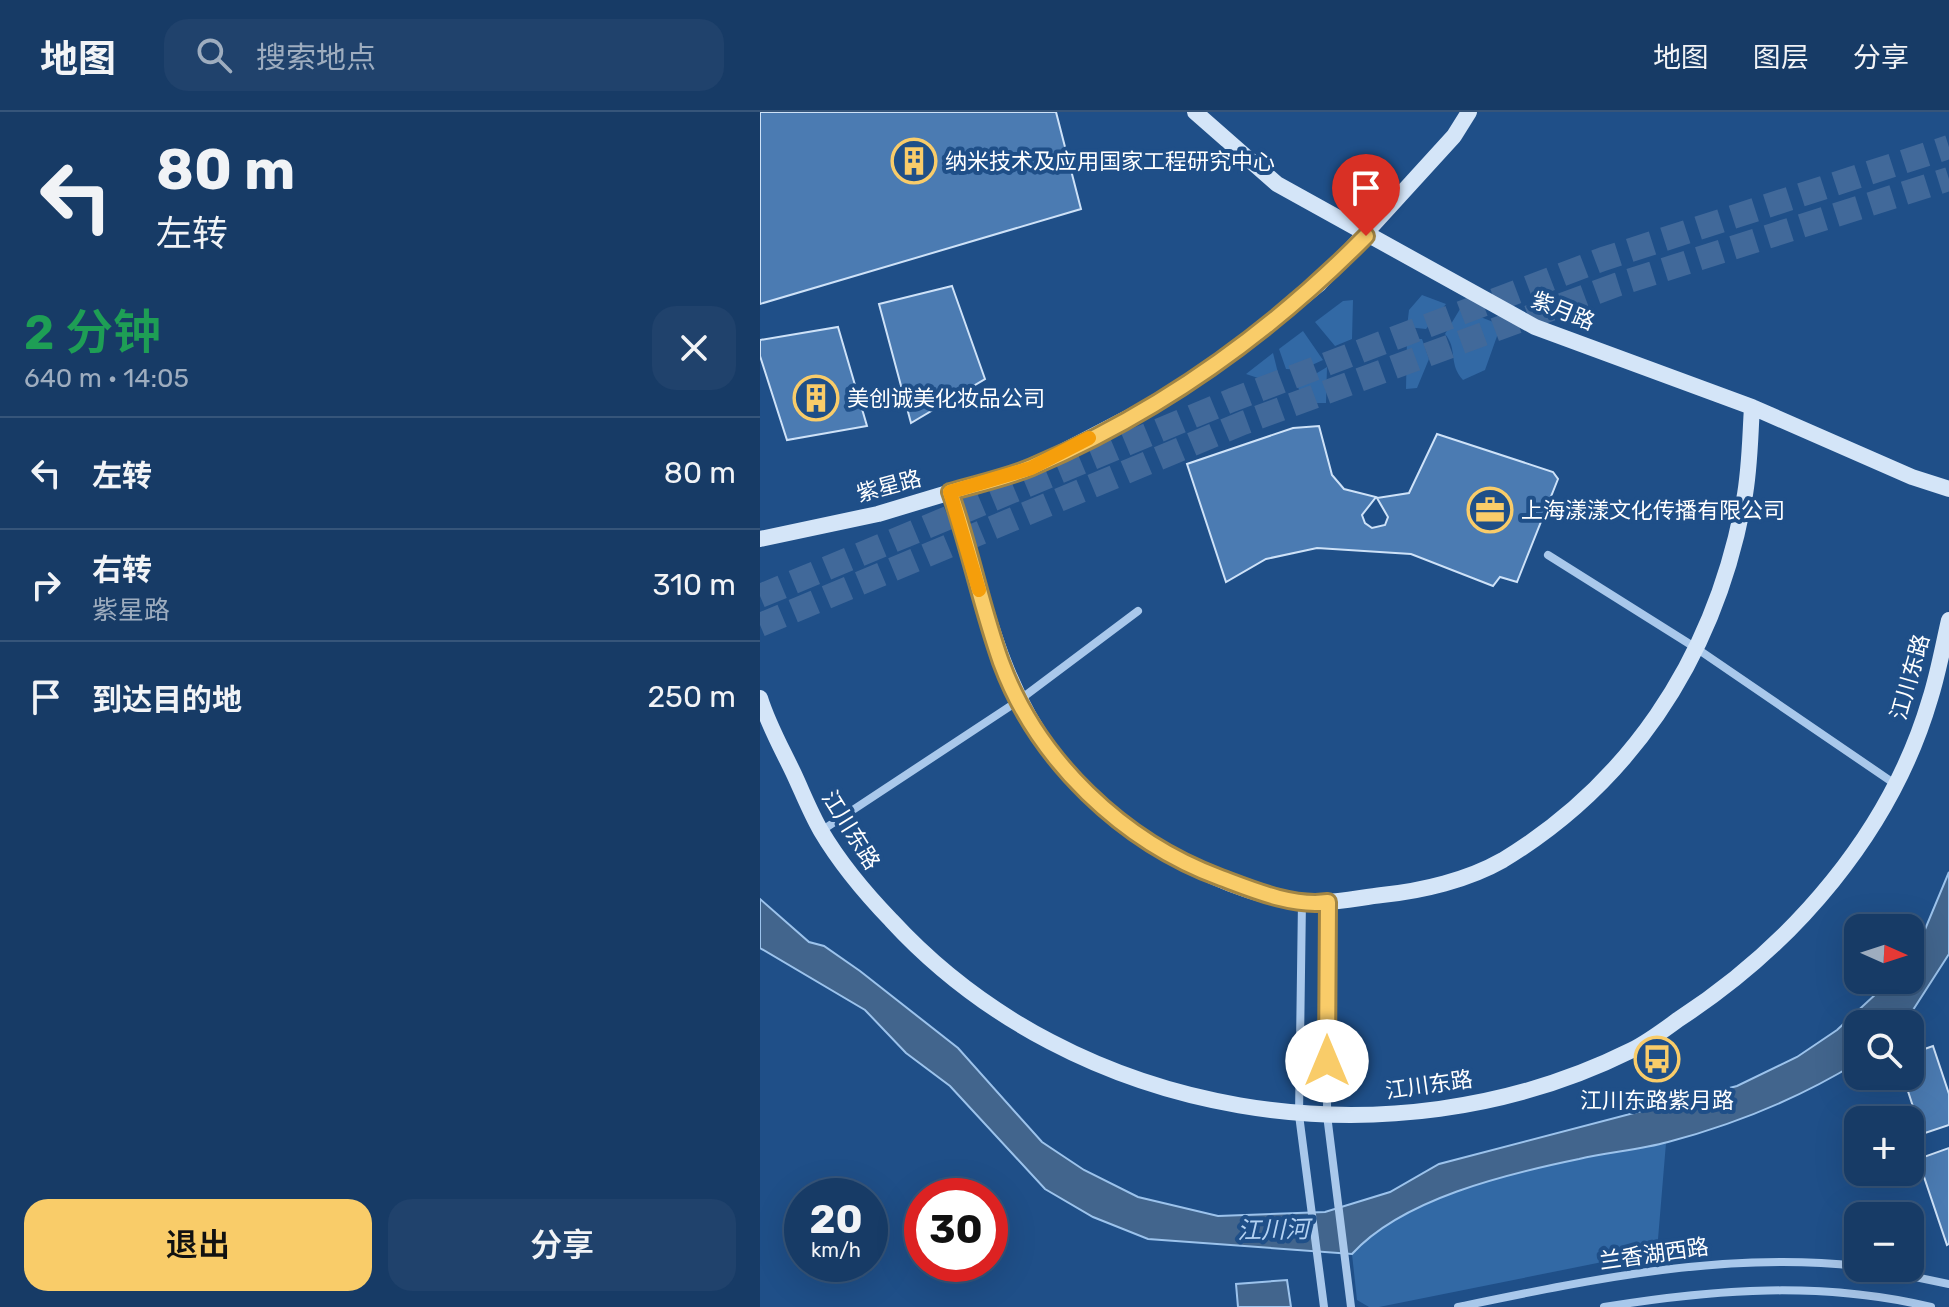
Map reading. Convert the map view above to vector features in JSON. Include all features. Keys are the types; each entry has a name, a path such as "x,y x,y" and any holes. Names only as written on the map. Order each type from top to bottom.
{"street":[{"name":"紫月路","path":"1195,112 1277,184 1535,327 1752,407 1912,477 1949,489"},
{"name":"紫星路","path":"760,539 878,514 1031,468 1160,401 1256,335 1319,284 1454,136 1469,112"},
{"path":"950,492 1001,662 1018,701 1052,754 1126,827 1199,870 1279,897 1328,902 1419,891 1501,861 1602,785 1657,714 1696,648 1721,589 1745,498 1752,407"},
{"path":"1548,555 1696,648 1895,784"},
{"path":"821,831 1018,701 1138,611"},
{"name":"江川东路","path":"760,698 821,831 860,887 912,943 958,984 1005,1017 1121,1077 1220,1104 1299,1115 1439,1110 1534,1088 1632,1050 1729,987 1819,899 1859,845 1895,784 1930,702 1949,620"},
{"path":"1302,900 1299,1115 1324,1307"},
{"path":"1328,902 1327,1115 1351,1307"},
{"name":"兰香湖西路","path":"1458,1307 1611,1278 1746,1260 1844,1265"},
{"path":"1924,1279 1949,1284"},
{"name":"兰香湖西路","path":"1604,1307 1726,1290 1803,1288 1873,1294 1931,1307"}],"shaded area":[{"path":"1422,295 1446,304 1426,329 1407,327 1409,310"},
{"path":"1353,300 1352,339 1335,346 1315,322 1343,301"},
{"path":"1460,309 1501,325 1485,370 1463,380 1458,374 1445,334"},
{"path":"1303,331 1323,360 1301,370 1286,369 1279,349"},
{"path":"1407,339 1422,339 1429,359 1417,388 1406,389"},
{"path":"1273,353 1278,373 1264,380 1246,374"},
{"path":"1327,367 1326,403 1305,403 1297,385"},
{"path":"1666,1143 1657,1251 1379,1307 1369,1307 1357,1300 1352,1254 1380,1230 1415,1210 1498,1179"}],"water":[{"path":"1949,872 1949,954 1924,993 1924,932"},
{"name":"江川河","path":"760,899 809,942 824,946 860,971 958,1048 1042,1142 1084,1170 1138,1197 1218,1216 1325,1212 1390,1192 1439,1164 1737,1086 1797,1057 1844,1024 1844,1070 1789,1099 1718,1127 1657,1145 1488,1181 1398,1218 1352,1254 1148,1239 1093,1217 1045,1189 950,1086 906,1053 865,1010 760,948"},
{"path":"1876,994 1923,994 1913,1010 1859,1010"},
{"path":"1287,1280 1291,1307 1238,1307 1236,1284"}],"building":[{"name":"纳米技术及应用国家工程研究中心","path":"760,112 1056,112 1081,209 760,304"},
{"path":"952,286 985,379 911,423 879,304"},
{"name":"美创诚美化妆品公司","path":"838,327 867,426 787,440 760,356 760,340"},
{"path":"1319,426 1332,475 1344,489 1376,497 1362,515 1365,523 1372,528 1385,525 1388,517 1377,498 1409,493 1437,434 1553,472 1558,479 1517,582 1500,577 1493,586 1411,554 1317,548 1266,559 1226,582 1187,464 1293,428"},
{"path":"1933,1046 1949,1094 1949,1125 1924,1133 1924,1106 1913,1106 1908,1090 1924,1090 1924,1049"},
{"path":"1949,1148 1947,1245 1924,1177 1924,1157"}],"tunnel":[{"path":"760,596 1232,400 1603,259 1949,147"},
{"path":"760,625 1243,423 1616,285 1949,179"}],"slow traffic":[{"path":"979,590 950,492 1031,468 1089,438"}],"place":[{"name":"纳米技术及应用国家工程研究中心","path":"914,161"},
{"name":"美创诚美化妆品公司","path":"816,398"},
{"name":"上海漾漾文化传播有限公司","path":"1490,510"},
{"name":"江川东路紫月路","path":"1657,1059"}],"route":[{"path":"1327,1061 1328,902 1279,897 1199,870 1161,851 1126,827 1052,754 1018,701 1001,662 950,492 1031,468 1160,401 1256,335 1319,284 1366,236"}]}
